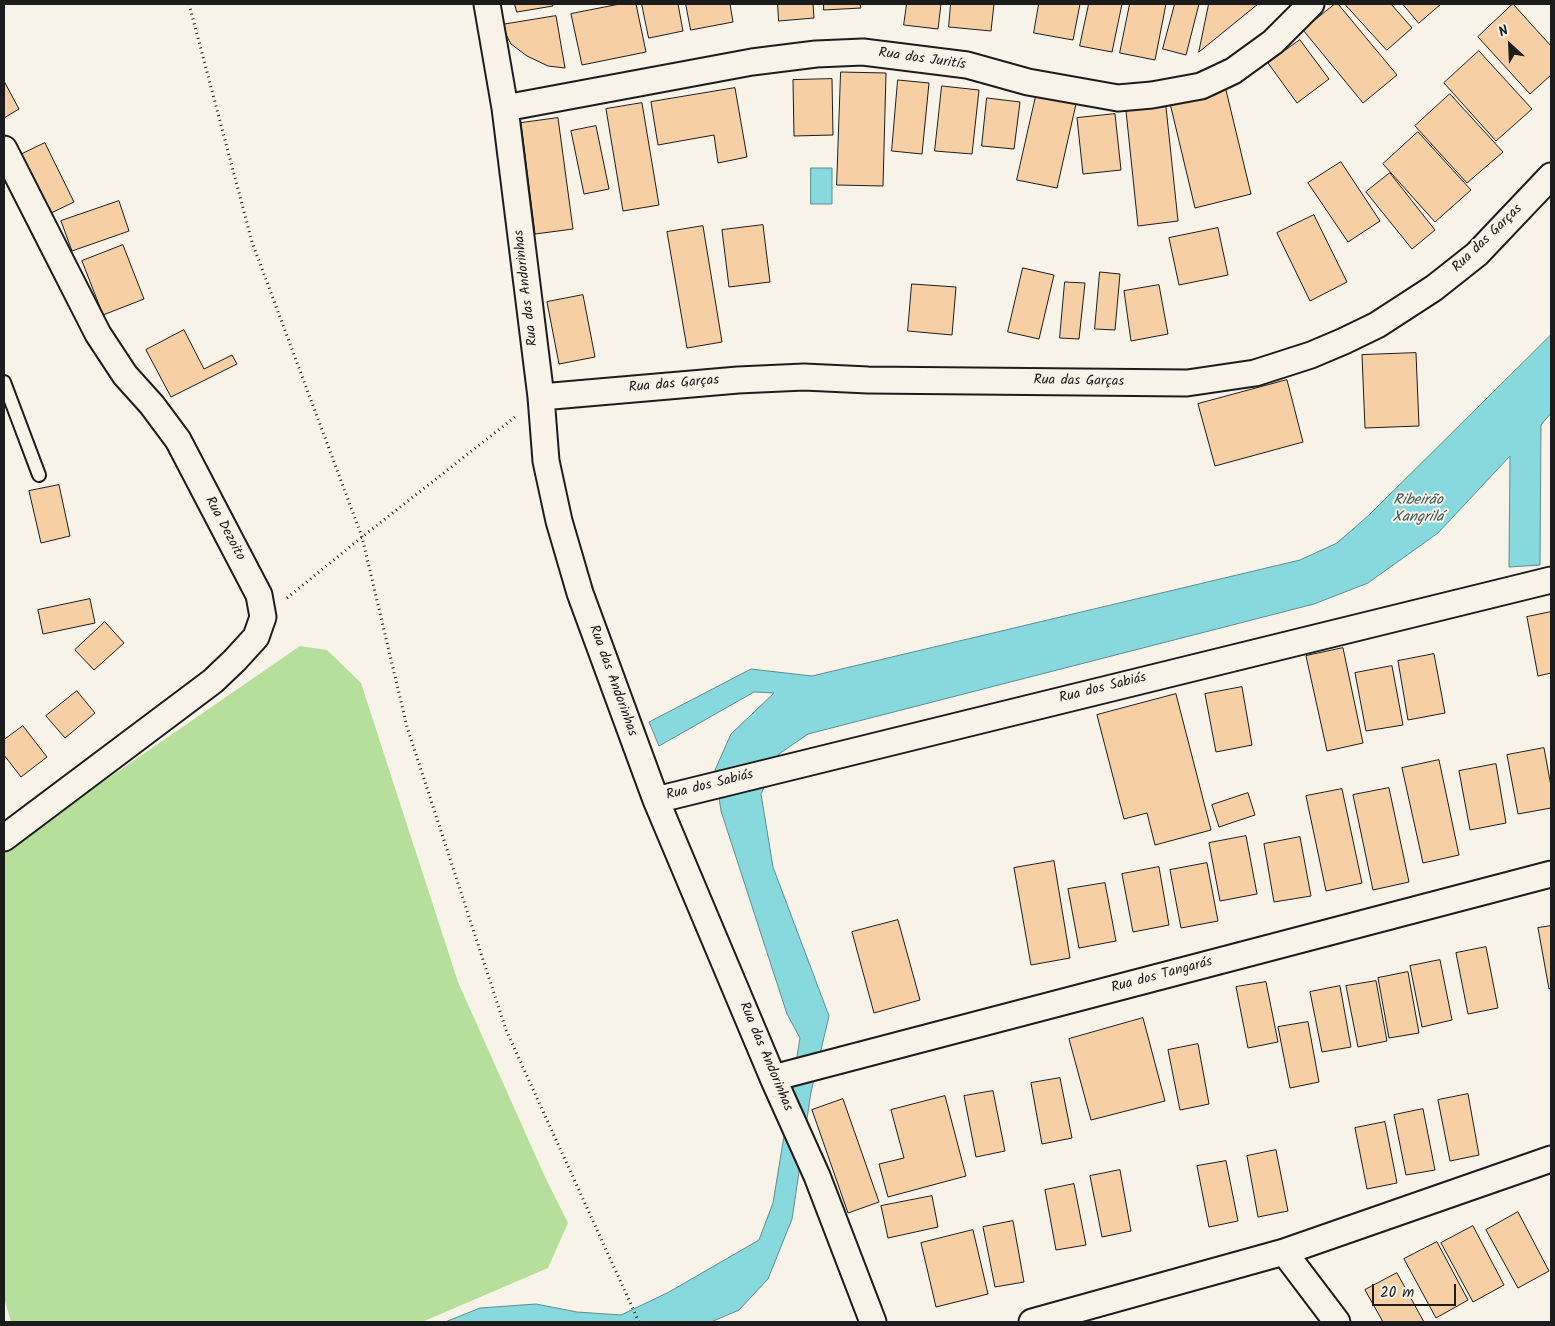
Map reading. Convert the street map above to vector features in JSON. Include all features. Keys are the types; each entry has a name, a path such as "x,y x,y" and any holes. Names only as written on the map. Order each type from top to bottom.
{"street":[{"name":"Rua das Andorinhas","path":"487,4 506,108 541,397 546,461 559,521 580,593 656,800 773,1078 817,1176 873,1322"},
{"name":"Rua dos Juritís","path":"506,108 752,62 816,54 863,52 967,65 1028,82 1118,98 1152,95 1201,86 1234,71 1273,42 1311,4"},
{"name":"Rua Dezoito","path":"4,149 98,334 125,375 152,405 178,440 259,595 263,617"},
{"name":"Rua das Garças","path":"541,397 738,380 804,377 868,380 1187,383 1255,374 1312,355 1344,340 1377,324 1434,288 1477,254 1551,176"},
{"name":"Rua dos Sabiás","path":"656,800 1551,580"},
{"path":"4,838 213,681 256,637 263,617"},
{"name":"Rua dos Tangarás","path":"773,1078 1551,874"},
{"path":"1032,1322 1284,1252 1551,1159"},
{"path":"1284,1252 1336,1322"}],"lane":[{"path":"4,382 39,475"}],"path":[{"path":"189,4 252,242 362,537 406,727 506,1030 639,1322"},
{"path":"263,617 541,397"}],"green space":[{"path":"300,646 327,650 361,683 458,982 545,1177 568,1223 548,1268 422,1322 11,1322 4,1298 4,850"}],"water":[{"path":"811,168 832,168 832,204 811,204"},
{"name":"Ribeirão Xangrilá","path":"1551,335 1551,413 1541,425 1540,565 1509,567 1510,456 1438,533 1368,583 1314,604 808,734 779,754 761,794 773,867 829,1016 811,1092 792,1219 768,1279 739,1310 711,1322 445,1322 480,1308 536,1304 577,1312 621,1315 669,1292 759,1240 773,1203 800,1038 787,1014 721,811 715,770 731,734 774,693 754,692 659,746 649,722 751,669 812,676 1300,560 1337,543 1369,515"}],"building":[{"path":"515,4 552,4 553,6 517,12"},
{"path":"620,4 636,4 646,52 582,65 571,14"},
{"path":"642,4 678,4 683,31 649,38"},
{"path":"686,4 730,4 733,22 691,30"},
{"path":"778,4 813,4 814,18 779,21"},
{"path":"824,4 860,4 861,8 824,10"},
{"path":"907,4 941,4 938,29 904,25"},
{"path":"951,4 994,4 991,31 949,27"},
{"path":"1039,4 1080,4 1073,40 1034,33"},
{"path":"1089,4 1122,4 1112,52 1080,46"},
{"path":"1130,4 1166,4 1155,60 1120,53"},
{"path":"1175,4 1199,4 1186,55 1163,49"},
{"path":"1209,4 1258,4 1199,52"},
{"path":"1335,4 1338,4 1397,75 1363,103 1303,30"},
{"path":"1345,4 1391,4 1412,28 1387,50"},
{"path":"1403,4 1441,4 1419,23"},
{"path":"1513,4 1551,46 1551,75 1530,94 1478,37"},
{"path":"556,16 565,68 548,66 527,56 511,44 501,25"},
{"path":"1300,40 1329,79 1297,103 1268,63"},
{"path":"1479,51 1532,109 1496,141 1444,83"},
{"path":"841,72 886,73 883,186 837,185"},
{"path":"832,79 833,135 794,136 793,80"},
{"path":"898,80 929,83 922,154 892,151"},
{"path":"4,81 19,109 4,118"},
{"path":"942,86 979,90 972,154 935,151"},
{"path":"1225,86 1251,194 1195,208 1169,99"},
{"path":"735,88 747,157 718,163 714,135 658,145 651,102"},
{"path":"1450,94 1503,152 1467,183 1415,126"},
{"path":"1036,96 1076,104 1057,188 1017,180"},
{"path":"987,98 1020,102 1014,149 982,146"},
{"path":"642,103 659,205 623,211 606,109"},
{"path":"1166,107 1178,221 1138,226 1126,111"},
{"path":"1115,114 1121,170 1083,174 1077,118"},
{"path":"558,118 573,229 535,234 521,123"},
{"path":"596,126 609,189 584,194 571,131"},
{"path":"1418,132 1471,190 1435,222 1383,164"},
{"path":"45,143 74,202 49,214 20,155"},
{"path":"1341,162 1380,221 1348,242 1308,183"},
{"path":"1390,173 1435,230 1412,249 1366,192"},
{"path":"119,201 129,231 72,251 61,221"},
{"path":"1314,215 1347,282 1310,301 1277,233"},
{"path":"763,225 770,282 729,287 722,230"},
{"path":"703,226 722,342 687,348 667,232"},
{"path":"1218,228 1228,275 1179,285 1169,238"},
{"path":"123,245 144,299 103,315 82,261"},
{"path":"1023,268 1054,275 1039,339 1008,332"},
{"path":"1100,272 1120,274 1115,330 1095,329"},
{"path":"1065,282 1085,283 1079,339 1060,338"},
{"path":"912,284 956,287 952,335 908,331"},
{"path":"1159,285 1168,334 1131,341 1124,291"},
{"path":"583,295 595,357 559,364 547,302"},
{"path":"184,330 204,369 232,355 237,364 171,397 146,350"},
{"path":"1416,353 1419,426 1365,428 1362,355"},
{"path":"1287,380 1303,442 1215,466 1198,404"},
{"path":"59,485 70,536 41,543 29,491"},
{"path":"90,599 95,623 43,634 38,610"},
{"path":"1551,612 1551,673 1538,676 1527,617"},
{"path":"105,622 124,643 94,670 75,650"},
{"path":"1343,648 1363,743 1327,751 1306,656"},
{"path":"1434,654 1445,713 1408,720 1398,661"},
{"path":"1392,666 1403,725 1366,731 1355,673"},
{"path":"1242,687 1252,745 1216,752 1205,694"},
{"path":"77,691 95,713 65,738 46,716"},
{"path":"1176,694 1211,830 1155,845 1147,813 1124,819 1097,715"},
{"path":"23,726 47,757 21,777 4,755 4,740"},
{"path":"1544,748 1551,786 1551,808 1518,814 1507,755"},
{"path":"1439,760 1459,855 1423,863 1402,768"},
{"path":"1496,764 1506,823 1470,830 1459,771"},
{"path":"1389,788 1409,882 1373,890 1353,795"},
{"path":"1342,789 1362,883 1326,891 1306,796"},
{"path":"1248,793 1255,815 1219,827 1212,805"},
{"path":"1246,836 1257,894 1220,901 1209,843"},
{"path":"1300,837 1311,896 1274,902 1264,844"},
{"path":"1054,861 1070,958 1031,965 1014,868"},
{"path":"1207,863 1218,921 1181,928 1170,870"},
{"path":"1159,867 1169,925 1133,932 1122,874"},
{"path":"1105,883 1116,941 1079,948 1068,889"},
{"path":"898,920 920,1000 874,1013 852,932"},
{"path":"1551,926 1551,988 1549,989 1538,928"},
{"path":"1486,947 1498,1008 1468,1014 1456,953"},
{"path":"1440,960 1452,1020 1422,1027 1410,966"},
{"path":"1408,972 1419,1033 1389,1038 1378,978"},
{"path":"1376,981 1387,1041 1358,1047 1346,986"},
{"path":"1266,982 1278,1042 1248,1048 1236,987"},
{"path":"1340,986 1351,1047 1322,1052 1310,992"},
{"path":"1143,1018 1165,1101 1091,1120 1069,1039"},
{"path":"1308,1022 1319,1082 1290,1088 1278,1027"},
{"path":"1198,1044 1209,1104 1180,1110 1168,1050"},
{"path":"1060,1078 1072,1138 1042,1144 1031,1083"},
{"path":"993,1091 1005,1151 976,1157 964,1096"},
{"path":"1468,1094 1479,1155 1450,1161 1438,1100"},
{"path":"945,1096 966,1176 888,1197 879,1164 904,1158 891,1110"},
{"path":"843,1099 879,1202 848,1213 812,1110"},
{"path":"1423,1109 1435,1170 1406,1175 1394,1115"},
{"path":"1385,1122 1397,1183 1367,1189 1355,1128"},
{"path":"1276,1150 1288,1211 1258,1217 1247,1156"},
{"path":"1226,1161 1238,1221 1209,1227 1197,1166"},
{"path":"1120,1170 1131,1231 1102,1237 1090,1176"},
{"path":"1074,1184 1086,1245 1056,1250 1045,1190"},
{"path":"932,1196 938,1227 888,1238 881,1206"},
{"path":"1518,1212 1549,1271 1518,1288 1486,1230"},
{"path":"1013,1221 1024,1282 995,1287 983,1227"},
{"path":"1473,1226 1504,1285 1473,1302 1441,1243"},
{"path":"973,1230 988,1294 936,1307 921,1243"},
{"path":"1437,1242 1468,1300 1436,1318 1404,1259"},
{"path":"1397,1273 1424,1322 1383,1322 1365,1290"}]}
